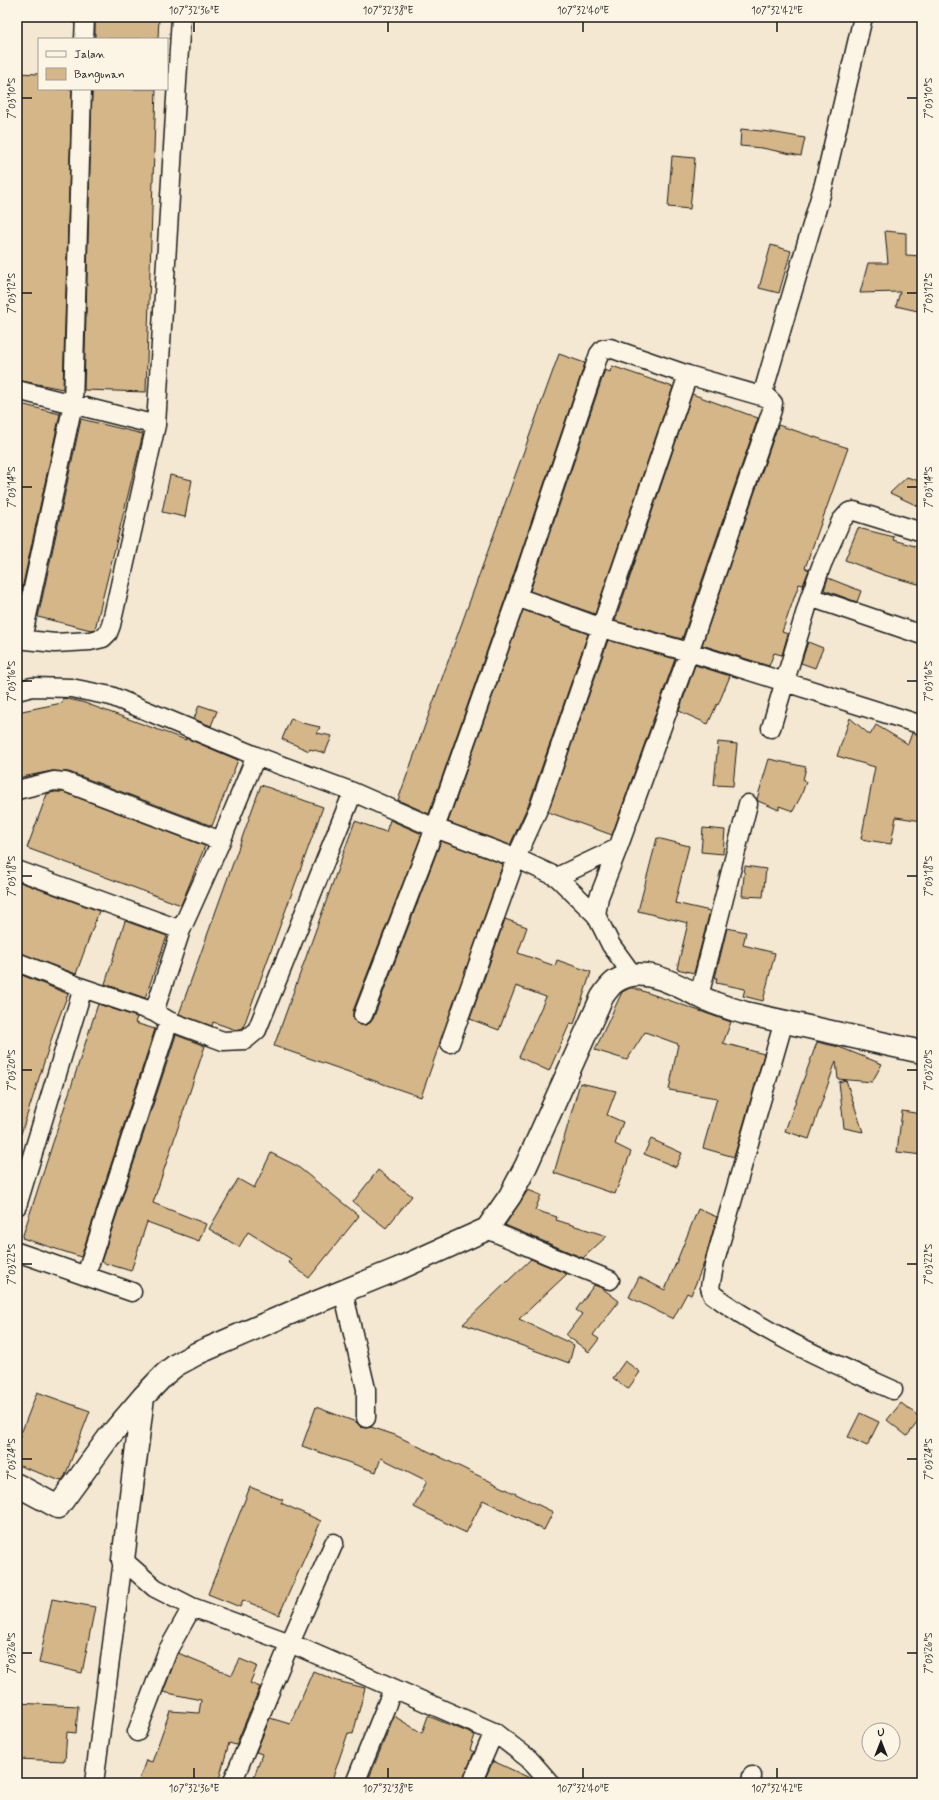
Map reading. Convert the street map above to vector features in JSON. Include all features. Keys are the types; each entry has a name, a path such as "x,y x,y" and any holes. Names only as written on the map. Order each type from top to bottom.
{"street":[{"path":"82,90 73,404 19,639 55,643 90,641 103,638 108,633 156,425 180,17"},
{"path":"762,396 824,184 863,17"},
{"path":"82,18 84,38"},
{"path":"363,1015 435,828 517,597 599,354 603,349 610,348 688,375 768,398 773,403 772,410 689,652 599,897 596,915"},
{"path":"450,1044 516,858 540,805 688,375"},
{"path":"17,390 156,425"},
{"path":"771,728 810,597 838,527 849,512 854,511 922,532"},
{"path":"517,597 602,628 689,652 922,724"},
{"path":"810,597 922,635"},
{"path":"17,691 32,687 71,688 111,696 256,756 352,792 435,828 516,858 557,877 596,915 611,945 632,974"},
{"path":"154,1012 181,930 221,841 256,756"},
{"path":"17,790 54,781 65,782 221,841"},
{"path":"17,962 84,988 154,1012 169,1021 223,1041 245,1040 258,1030 352,792"},
{"path":"699,996 748,804"},
{"path":"557,877 618,848"},
{"path":"17,870 181,930"},
{"path":"17,1485 58,1507 109,1437 142,1397 164,1374 176,1365 198,1353 405,1266 487,1229 510,1196 526,1166 602,997 617,980 632,974 654,977 679,985 699,996 745,1013 922,1052"},
{"path":"17,1206 84,988"},
{"path":"86,1275 169,1021"},
{"path":"784,1021 715,1261 710,1287 712,1294 766,1330 823,1359 893,1390"},
{"path":"487,1229 548,1256 610,1280"},
{"path":"17,1252 132,1292"},
{"path":"344,1291 366,1389 366,1418"},
{"path":"94,1783 123,1560 142,1397"},
{"path":"232,1783 290,1643 334,1543"},
{"path":"123,1560 155,1588 192,1607 290,1643 393,1689 441,1707 494,1732 529,1759 550,1783"},
{"path":"137,1732 168,1650 192,1607"},
{"path":"355,1783 393,1689"},
{"path":"472,1783 494,1732"}],"building":[{"path":"95,17 159,17 158,38 95,38"},
{"path":"17,73 38,74 38,90 72,90 63,389 17,380"},
{"path":"92,90 156,90 146,392 84,390"},
{"path":"741,129 771,132 805,138 801,156 762,148 740,146"},
{"path":"672,156 695,158 690,209 668,207"},
{"path":"885,231 906,233 906,255 922,256 922,312 896,306 900,292 860,293 868,263 888,263"},
{"path":"771,245 791,251 779,293 759,288"},
{"path":"559,354 585,363 507,594 429,814 398,800"},
{"path":"612,366 673,387 595,614 530,591 605,370 610,372"},
{"path":"692,394 758,418 682,639 615,621"},
{"path":"17,403 60,414 17,612"},
{"path":"81,419 143,434 95,629 91,630 38,617"},
{"path":"778,425 848,448 805,568 809,570 803,585 799,584 782,632 788,634 782,655 774,653 769,666 702,645"},
{"path":"170,475 192,480 185,517 162,512"},
{"path":"907,477 922,482 922,508 890,493"},
{"path":"858,528 894,537 893,540 922,548 922,585 884,575 845,560"},
{"path":"828,578 861,591 857,602 824,590"},
{"path":"523,610 588,634 530,801 510,845 448,822"},
{"path":"608,640 675,659 612,835 548,812"},
{"path":"808,642 823,648 815,668 801,663"},
{"path":"695,665 730,676 708,724 679,711"},
{"path":"63,698 82,702 186,740 186,738 238,760 212,826 69,772 52,771 17,778 17,712 62,703"},
{"path":"199,705 217,711 211,726 194,719"},
{"path":"291,718 302,723 320,727 317,733 332,736 325,753 310,749 309,751 282,739"},
{"path":"850,718 870,735 876,725 908,744 912,733 922,735 922,821 896,817 891,844 861,839 875,767 837,756"},
{"path":"718,742 737,744 733,786 714,785"},
{"path":"769,759 806,767 803,780 806,782 793,811 779,806 779,810 758,801 757,799"},
{"path":"261,785 323,807 243,1028 236,1030 213,1022 212,1026 179,1014"},
{"path":"63,792 205,846 181,905 27,848 47,794"},
{"path":"390,820 422,834 353,1011 353,1017 359,1025 370,1023 373,1019 441,841 503,864 421,1097 274,1046 355,821 386,832"},
{"path":"703,828 725,830 723,854 701,852"},
{"path":"657,838 689,846 675,903 710,911 694,973 677,969 688,923 638,911"},
{"path":"745,866 766,869 763,897 742,896"},
{"path":"17,881 99,911 76,974 17,952"},
{"path":"505,919 527,927 518,953 555,966 557,960 591,972 574,1024 570,1023 549,1071 519,1057 546,997 516,986 499,1030 470,1019"},
{"path":"125,921 167,936 145,998 105,984"},
{"path":"727,928 746,932 743,945 775,953 763,1001 743,996 745,989 716,983 717,978 715,978"},
{"path":"17,973 68,994 55,1028 21,1134 17,1133"},
{"path":"630,988 634,988 731,1022 723,1043 764,1054 734,1157 703,1148 717,1098 669,1090 678,1044 645,1032 627,1060 595,1050 622,992"},
{"path":"98,1004 137,1017 135,1023 155,1029 81,1257 22,1238"},
{"path":"176,1035 205,1046 153,1203 206,1224 199,1241 147,1222 131,1271 101,1262"},
{"path":"817,1042 839,1047 882,1064 872,1082 838,1079 836,1061 809,1139 785,1131"},
{"path":"846,1080 863,1132 844,1128 839,1082"},
{"path":"580,1083 616,1091 607,1115 623,1122 615,1144 631,1152 615,1194 554,1173"},
{"path":"902,1111 922,1114 922,1155 897,1152"},
{"path":"651,1139 682,1153 676,1167 644,1154"},
{"path":"271,1153 297,1166 359,1216 309,1278 288,1262 291,1259 248,1232 239,1247 209,1229 238,1179 254,1188"},
{"path":"378,1170 412,1196 386,1228 353,1202"},
{"path":"528,1190 541,1195 535,1210 557,1217 556,1220 607,1236 583,1258 505,1225"},
{"path":"698,1209 717,1217 704,1263 691,1295 687,1293 673,1319 629,1297 639,1277 665,1290"},
{"path":"531,1259 567,1274 519,1319 574,1345 569,1363 463,1324"},
{"path":"594,1285 602,1288 619,1301 593,1335 599,1339 589,1352 566,1335 582,1314 576,1310"},
{"path":"625,1361 640,1372 628,1389 613,1378"},
{"path":"37,1392 90,1411 65,1476 61,1481 17,1465 17,1444"},
{"path":"901,1403 921,1418 907,1436 887,1420"},
{"path":"316,1407 356,1422 361,1427 371,1427 395,1435 553,1512 544,1530 483,1500 466,1533 414,1507 427,1481 381,1458 376,1472 302,1446"},
{"path":"860,1413 879,1422 867,1446 848,1437"},
{"path":"250,1487 283,1500 281,1503 321,1521 279,1615 243,1600 240,1607 208,1594"},
{"path":"52,1599 95,1607 82,1673 39,1663"},
{"path":"178,1653 232,1675 240,1659 257,1666 250,1683 260,1687 236,1745 229,1743 218,1783 138,1783 146,1760 152,1762 170,1711 199,1713 201,1700 163,1692"},
{"path":"313,1671 337,1681 365,1688 353,1734 348,1733 331,1783 252,1783 262,1754 256,1752 270,1718 290,1724"},
{"path":"17,1703 78,1706 76,1733 67,1732 65,1761 17,1759"},
{"path":"394,1716 422,1733 428,1716 475,1735 470,1750 474,1752 462,1783 367,1783"},
{"path":"493,1761 532,1779 536,1783 483,1783"}]}
